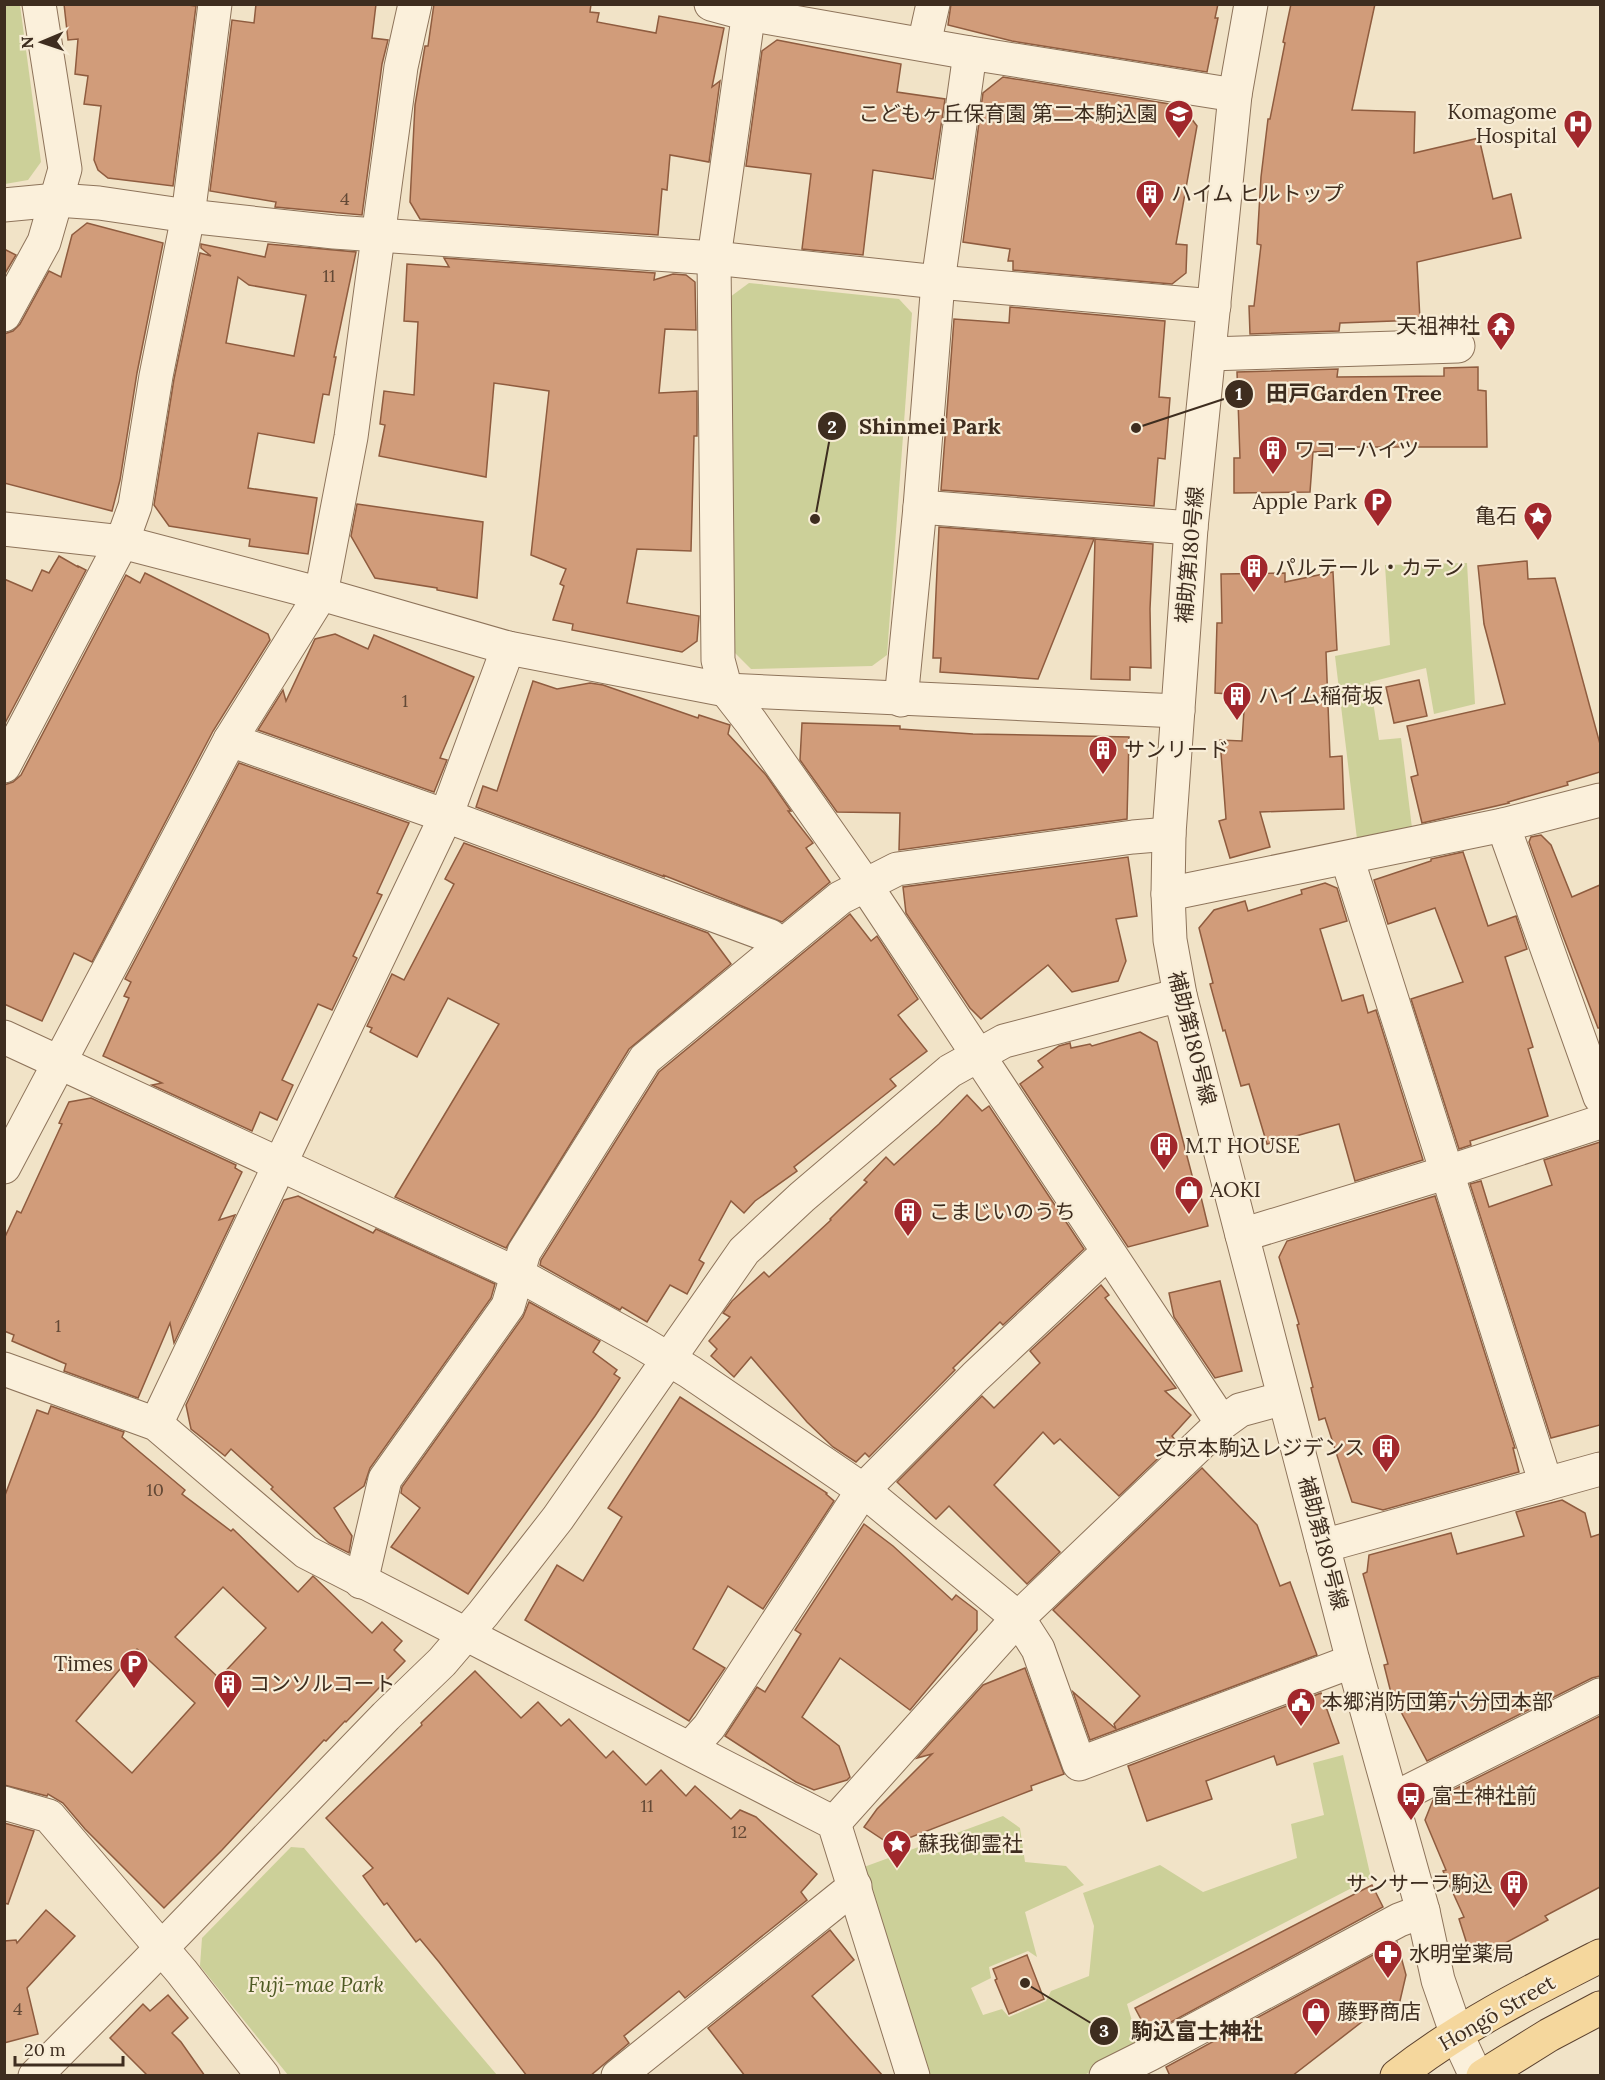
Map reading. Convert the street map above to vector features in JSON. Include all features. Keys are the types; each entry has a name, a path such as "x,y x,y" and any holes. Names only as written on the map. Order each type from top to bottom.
{"main road":[{"name":"Hongō Street","path":"1397,2076 1457,2035 1526,1994 1600,1956"},
{"path":"1483,2076 1549,2035 1600,2008"}],"street":[{"path":"4,315 44,242 65,169 39,4"},
{"path":"4,766 122,542 135,506 156,376 188,216 215,4"},
{"path":"4,1167 230,740 321,594 351,437 401,67 415,4"},
{"path":"711,4 749,9 970,53 1235,94"},
{"path":"924,44 933,4"},
{"name":"補助第180号線","path":"1251,4 1235,94 1191,528 1169,834 1170,940 1180,995 1353,1661 1423,1911 1438,1980 1457,2035 1476,2076"},
{"path":"749,9 714,258 718,660 726,690 866,886 1222,1423"},
{"path":"901,700 920,507 938,282 970,53"},
{"path":"4,205 57,200 99,203 188,216 334,232 714,258 938,282 1214,306"},
{"path":"1209,354 1458,346"},
{"path":"920,507 1191,528"},
{"path":"4,529 122,542 321,594 508,648 726,690 901,700 1178,711"},
{"path":"156,1424 446,816 508,648"},
{"path":"230,740 446,816 770,936 782,946"},
{"path":"1168,894 1503,825 1600,800"},
{"path":"1503,825 1600,1097"},
{"path":"361,1582 385,1479 507,1306 524,1252 645,1059 840,898 897,869 1169,834"},
{"path":"1347,858 1546,1484"},
{"path":"35,2076 386,1716 442,1662 558,1518 744,1251 802,1197 950,1071 978,1054 1004,1041 1180,995"},
{"path":"4,1037 517,1274 668,1359 863,1490 1018,1618 1038,1649 1079,1764 1353,1661"},
{"path":"1242,1235 1448,1172 1600,1122"},
{"path":"690,1748 709,1727 863,1490 975,1377 1108,1252"},
{"path":"4,1369 156,1424 306,1552 834,1823 912,2076"},
{"path":"834,1823 1018,1618 1222,1423 1240,1410 1284,1398"},
{"path":"1323,1546 1546,1484 1598,1478"},
{"path":"1393,1799 1600,1695"},
{"path":"4,1803 49,1816 162,1948 263,2076"},
{"path":"618,2076 855,1886"},
{"path":"1106,2076 1399,1920 1423,1911"}],"green space":[{"path":"4,5 20,5 41,162 28,180 5,184"},
{"path":"749,283 899,299 912,313 887,655 872,666 751,669 734,652 730,297"},
{"path":"1467,563 1475,704 1434,714 1426,668 1370,682 1379,740 1401,738 1412,828 1357,839 1335,656 1390,645 1385,565"},
{"path":"1343,1755 1371,1878 1127,2004 1140,2048 1084,2075 923,2076 864,1867 1003,1816 1020,1828 1025,1862 1066,1866 1084,1885 1025,1912 1037,1957 1028,1951 989,1967 991,1978 971,1988 983,2015 1002,2009 1009,2017 1046,2001 1051,1991 1089,1976 1094,1926 1083,1893 1160,1865 1203,1892 1297,1858 1291,1824 1324,1815 1313,1763"},
{"name":"Fuji-mae Park","path":"291,1847 304,1848 497,2075 288,2075 200,1966 202,1938"}],"building":[{"path":"64,4 196,6 173,186 108,178 98,170 94,160 101,106 84,104 88,76 75,74 78,39 68,40"},
{"path":"256,4 376,4 372,38 388,40 382,64 362,215 275,207 276,202 210,191 232,20 254,23"},
{"path":"434,4 591,4 590,12 599,13 597,22 656,33 659,16 724,28 712,87 720,81 709,162 670,155 667,190 662,189 658,235 420,219 410,202 415,105 425,46 428,46"},
{"path":"951,4 1218,4 1215,18 1218,18 1207,72 1012,41 948,25"},
{"path":"1291,4 1375,4 1352,110 1415,112 1414,153 1479,138 1493,199 1511,194 1521,238 1417,262 1420,320 1340,323 1339,331 1250,334 1249,306 1254,306 1261,245 1257,244 1261,177 1268,119 1270,119"},
{"path":"777,40 901,64 897,92 945,99 933,179 873,170 863,255 802,249 811,174 746,166 762,51"},
{"path":"1003,77 1182,106 1197,126 1176,244 1187,245 1186,273 1172,284 1013,270 1013,261 1008,261 1010,249 963,242 983,93"},
{"path":"87,223 163,243 137,373 120,480 112,511 4,483 4,334 13,331 20,324 49,271 61,277 72,235"},
{"path":"201,244 265,257 268,244 356,252 334,357 336,357 329,395 323,394 314,443 258,433 248,488 317,498 308,554 249,546 250,539 169,526 154,505 174,379 200,253 211,256 201,248","holes":["238,277 249,285 306,295 294,356 226,343"]},
{"path":"4,249 16,255 4,275"},
{"path":"444,258 655,273 654,280 673,274 686,275 695,282 696,330 665,329 659,393 697,391 691,551 637,549 627,603 699,616 697,641 682,652 572,630 573,624 553,620 564,586 560,584 566,569 531,555 549,391 494,383 486,477 379,456 385,425 380,424 384,391 414,395 418,322 404,321 407,264 449,267"},
{"path":"1010,307 1165,321 1159,397 1170,398 1165,459 1158,458 1154,506 941,490 954,319 1009,323"},
{"path":"1478,367 1478,390 1486,391 1487,447 1333,447 1333,451 1313,452 1310,492 1234,493 1234,458 1240,458 1237,372 1338,369 1337,377 1444,376 1444,368"},
{"path":"357,504 483,522 477,598 437,590 437,588 375,578 351,536"},
{"path":"939,527 1094,539 1038,679 940,672 941,658 933,658"},
{"path":"1095,539 1153,544 1150,609 1151,668 1130,667 1130,680 1091,679"},
{"path":"59,556 86,570 4,725 4,579 32,591 42,570 49,573"},
{"path":"1527,561 1528,579 1555,578 1600,744 1600,772 1567,782 1568,785 1509,803 1422,823 1411,777 1418,775 1407,726 1505,704 1484,624 1478,566"},
{"path":"1333,572 1337,650 1326,652 1330,757 1342,756 1344,809 1260,812 1270,847 1230,858 1219,821 1226,819 1220,740 1242,741 1245,695 1215,693 1217,623 1222,623 1221,574 1285,573 1285,582"},
{"path":"145,573 268,634 270,640 213,731 92,962 74,953 42,1021 4,1004 4,785 13,782 21,775 126,575 140,583"},
{"path":"335,634 368,649 374,635 474,677 440,758 447,760 434,792 258,730 283,690 286,701 315,639"},
{"path":"1419,680 1427,716 1394,723 1386,687"},
{"path":"533,681 557,689 590,683 603,685 698,718 699,715 730,725 728,734 766,775 791,811 788,811 813,843 806,848 830,882 782,922 663,875 665,877 476,807 483,786 497,791"},
{"path":"802,723 900,726 900,729 973,734 1129,737 1127,819 899,850 900,813 837,812 800,760"},
{"path":"239,763 409,823 377,893 382,895 353,956 357,958 332,1010 318,1004 282,1080 293,1085 277,1120 260,1112 252,1131 152,1085 162,1083 103,1056 129,998 124,996 131,982 125,979"},
{"path":"1541,835 1551,845 1572,897 1600,885 1600,1028 1598,1028 1529,842 1531,837"},
{"path":"464,843 708,933 731,964 629,1049 506,1248 395,1197 499,1024 448,998 417,1057 370,1032 372,1028 367,1026 392,974 404,980 454,884 445,879"},
{"path":"1463,852 1488,926 1516,916 1527,949 1505,957 1533,1047 1528,1049 1548,1116 1470,1141 1471,1145 1459,1149 1411,999 1463,982 1435,908 1388,924 1374,880 1431,861 1431,859"},
{"path":"1128,857 1137,916 1116,919 1126,961 1118,981 1072,992 1048,965 981,1019 970,1008 906,913 903,887"},
{"path":"1325,883 1337,888 1347,921 1320,929 1342,1001 1363,995 1368,1013 1376,1010 1423,1160 1355,1181 1339,1124 1267,1144 1249,1084 1241,1086 1225,1030 1223,1031 1210,984 1213,983 1199,928 1214,910 1245,901 1248,911 1302,894 1301,890"},
{"path":"850,914 871,941 877,936 918,999 898,1015 927,1051 890,1079 896,1086 794,1167 797,1171 755,1201 744,1213 731,1201 699,1260 704,1263 687,1294 670,1285 647,1322 622,1307 620,1310 540,1265 659,1072"},
{"path":"1140,1032 1157,1042 1198,1198 1201,1197 1208,1226 1128,1247 1020,1084 1043,1067 1038,1061 1059,1046 1070,1043 1071,1048 1090,1044 1092,1046"},
{"path":"967,1095 982,1111 989,1106 1084,1249 1003,1325 1000,1322 869,1457 865,1453 856,1462 833,1447 807,1422 751,1357 734,1377 711,1356 717,1349 709,1341 730,1317 723,1313 732,1301 764,1272 769,1277 831,1220 867,1182 864,1180 886,1157 894,1165"},
{"path":"91,1098 236,1165 235,1168 242,1172 219,1220 235,1215 174,1343 170,1323 138,1398 64,1371 66,1364 12,1341 14,1335 4,1331 4,1239 17,1211 21,1213 62,1124 59,1123 69,1102"},
{"path":"1600,1142 1600,1425 1551,1438 1470,1184 1481,1181 1489,1207 1552,1185 1544,1160"},
{"path":"298,1196 373,1233 376,1229 495,1284 491,1298 370,1468 364,1486 334,1508 352,1536 349,1553 329,1543 231,1449 225,1456 191,1429 186,1405 284,1200"},
{"path":"1435,1196 1515,1448 1513,1448 1519,1472 1383,1510 1352,1502 1325,1418 1319,1420 1297,1325 1299,1324 1279,1257 1287,1241"},
{"path":"1220,1281 1242,1371 1215,1378 1174,1317 1169,1293"},
{"path":"1101,1285 1109,1295 1105,1298 1176,1388 1165,1391 1191,1415 1172,1436 1176,1441 1119,1496 1060,1439 1054,1444 1043,1432 994,1485 1060,1552 1027,1584 949,1506 936,1519 897,1482 982,1396 994,1408 1040,1363 1030,1351"},
{"path":"529,1302 600,1341 593,1352 617,1370 614,1374 620,1378 468,1594 391,1547 420,1508 401,1493 402,1487 523,1317"},
{"path":"680,1397 827,1493 834,1501 763,1609 728,1586 693,1649 725,1668 689,1721 525,1620 557,1565 583,1581 622,1517 608,1508"},
{"path":"51,1406 124,1432 122,1437 185,1490 182,1494 231,1531 233,1529 298,1592 313,1576 372,1633 382,1622 402,1641 394,1650 405,1661 346,1722 326,1741 324,1740 222,1850 164,1908 85,1829 63,1803 48,1794 47,1796 4,1785 4,1498 37,1410 48,1414","holes":["223,1587 266,1628 219,1678 175,1637","137,1649 195,1703 132,1773 76,1721"]},
{"path":"1202,1468 1257,1525 1280,1586 1290,1582 1317,1655 1090,1740 1073,1692 1116,1729 1114,1724 1140,1696 1053,1610"},
{"path":"1562,1500 1585,1513 1591,1537 1600,1534 1600,1676 1427,1761 1391,1693 1384,1665 1388,1664 1363,1574 1367,1572 1369,1555 1451,1533 1457,1554 1524,1536 1516,1512"},
{"path":"864,1524 893,1546 952,1600 956,1595 977,1611 977,1630 910,1710 840,1658 802,1717 839,1746 850,1777 847,1780 814,1790 796,1782 725,1736 757,1687 765,1692 801,1634 795,1630"},
{"path":"1025,1668 1064,1774 1031,1786 1032,1790 891,1845 864,1827 877,1809 932,1754 917,1758 983,1685"},
{"path":"475,1671 521,1718 538,1702 561,1726 569,1719 606,1758 613,1751 646,1785 661,1770 686,1796 695,1786 731,1819 740,1810 756,1817 817,1874 801,1892 807,1900 685,1998 679,1991 624,2036 629,2043 590,2076 527,2076 420,1939 416,1942 387,1903 384,1905 363,1876 373,1868 326,1818"},
{"path":"1321,1693 1339,1743 1277,1765 1274,1756 1206,1781 1212,1799 1147,1821 1128,1766"},
{"path":"1600,1716 1600,1887 1545,1916 1548,1920 1485,1954 1467,1944 1459,1919 1464,1917 1443,1871 1446,1870 1425,1820 1433,1800"},
{"path":"4,1823 34,1831 8,1904 4,1903"},
{"path":"1372,1885 1383,1907 1149,2034 1135,2008"},
{"path":"46,1910 75,1936 27,1988 38,2034 4,2043 4,1941 16,1940 17,1943"},
{"path":"830,1930 854,1960 812,1996 883,2076 745,2076 708,2028"},
{"path":"1397,1942 1406,1975 1396,2018 1385,2004 1292,2076 1170,2076 1166,2067"},
{"path":"1027,1955 1044,1999 1009,2014 995,1980 997,1979 993,1969"},
{"path":"168,1995 188,2018 172,2033 205,2076 148,2076 110,2038 143,2004 150,2011"}],"place":[{"name":"こどもヶ丘保育園 第二本駒込園","path":"1179,140"},
{"name":"Komagome Hospital","path":"1578,150"},
{"name":"ハイム ヒルトップ","path":"1150,220"},
{"name":"天祖神社","path":"1501,352"},
{"name":"田戸Garden Tree","path":"1136,428"},
{"name":"ワコーハイツ","path":"1273,476"},
{"name":"Shinmei Park","path":"815,519"},
{"name":"Apple Park","path":"1378,528"},
{"name":"亀石","path":"1538,542"},
{"name":"パルテール・カテン","path":"1254,594"},
{"name":"ハイム稲荷坂","path":"1237,722"},
{"name":"サンリード","path":"1103,776"},
{"name":"M.T HOUSE","path":"1164,1172"},
{"name":"AOKI","path":"1189,1216"},
{"name":"こまじいのうち","path":"908,1238"},
{"name":"文京本駒込レジデンス","path":"1386,1474"},
{"name":"Times","path":"134,1690"},
{"name":"コンソルコート","path":"228,1710"},
{"name":"本郷消防団第六分団本部","path":"1301,1728"},
{"name":"富士神社前","path":"1411,1822"},
{"name":"蘇我御霊社","path":"897,1870"},
{"name":"サンサーラ駒込","path":"1514,1910"},
{"name":"水明堂薬局","path":"1388,1980"},
{"name":"駒込富士神社","path":"1025,1983"},
{"name":"藤野商店","path":"1316,2038"}]}
